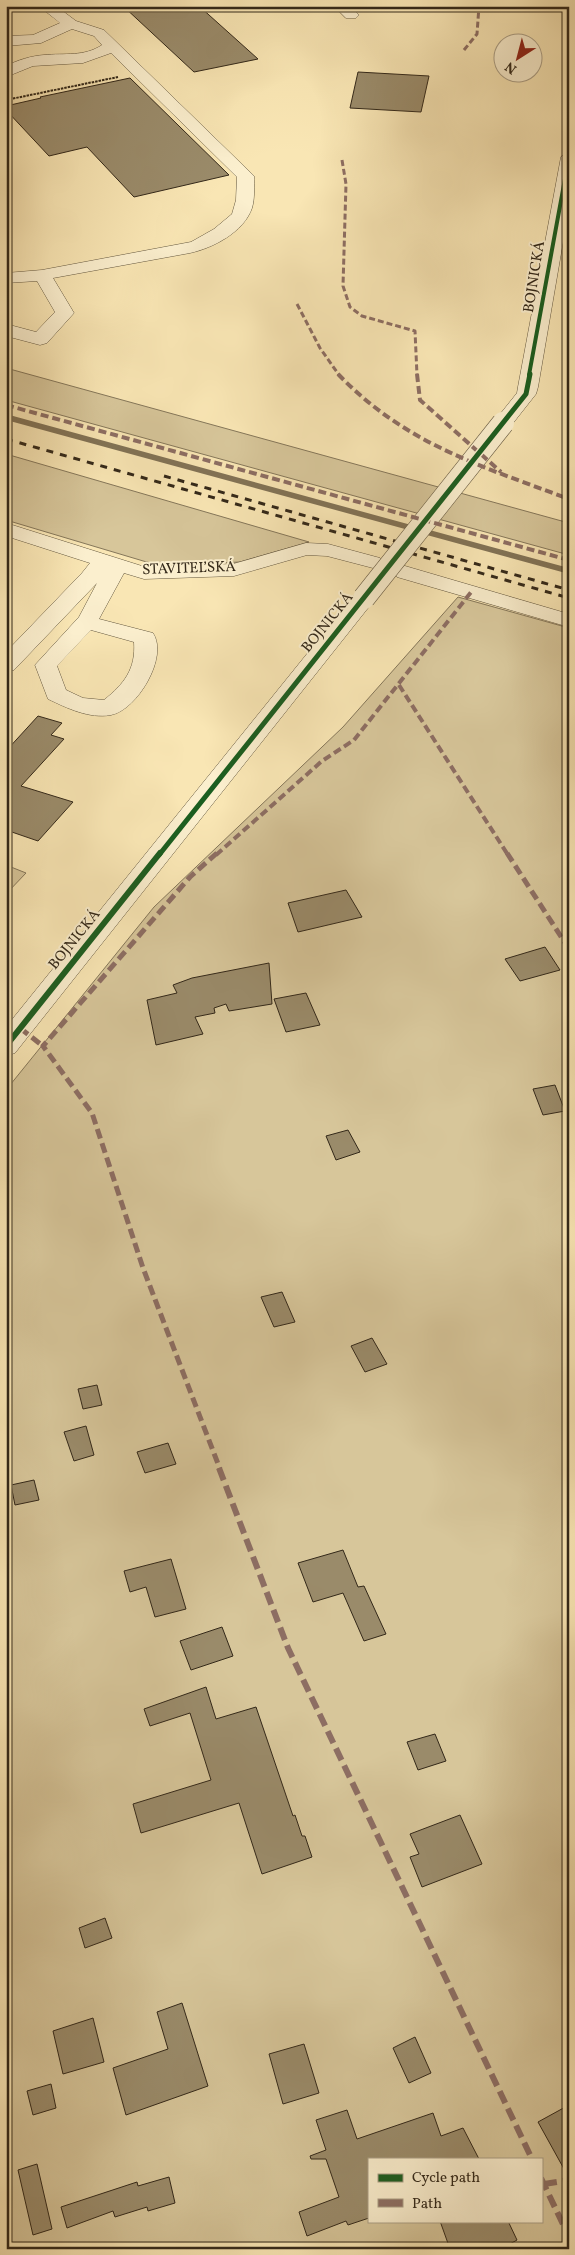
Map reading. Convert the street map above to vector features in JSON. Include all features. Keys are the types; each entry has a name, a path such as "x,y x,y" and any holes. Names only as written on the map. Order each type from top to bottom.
{"street":[{"path":"6,10 7,6"},
{"path":"6,278 42,274 190,248 210,241 229,226 243,210 246,176 112,45 99,34 71,24 46,6"},
{"path":"6,41 36,40 71,24"},
{"path":"6,72 32,61 84,59 101,54 112,45"},
{"name":"BOJNICKÁ","path":"6,1046 526,394 568,166"},
{"path":"6,330 40,339 65,313 42,274"},
{"name":"STAVITEĽSKÁ","path":"6,529 144,573 234,570 306,549 333,551 373,562"},
{"path":"86,622 145,638 147,655 136,686 109,708 78,705 56,694 46,665 86,622 110,563"},
{"path":"6,665 90,578 110,563"},
{"path":"405,572 569,620"}],"path":[{"path":"6,100 141,73"}],"shaded area":[{"path":"6,368 569,523 569,555 6,400"},
{"path":"6,454 309,542 240,562 160,566 6,520"},
{"path":"458,597 569,628 569,2249 6,2249 6,1090 154,907 343,727"},
{"path":"6,865 26,873 6,894"}],"building":[{"path":"123,6 199,6 258,59 194,72"},
{"path":"358,72 429,76 421,112 350,108"},
{"path":"130,78 229,175 134,197 87,147 49,156 6,110 6,106 40,97"},
{"path":"38,716 62,723 51,735 64,739 21,786 73,802 38,841 6,830 6,751"},
{"path":"346,890 362,917 298,932 288,903"},
{"path":"545,947 560,970 520,981 505,959"},
{"path":"269,963 272,1004 229,1011 226,1004 214,1008 215,1013 195,1017 203,1034 156,1045 147,1000 177,993 173,985 192,978"},
{"path":"306,993 320,1025 286,1032 274,999"},
{"path":"555,1085 565,1111 543,1115 533,1089"},
{"path":"348,1130 360,1152 336,1160 326,1136"},
{"path":"282,1292 295,1322 274,1327 261,1297"},
{"path":"372,1338 387,1364 365,1372 351,1346"},
{"path":"97,1385 102,1405 83,1409 78,1389"},
{"path":"86,1426 94,1455 74,1461 64,1432"},
{"path":"168,1443 176,1464 145,1473 137,1452"},
{"path":"34,1480 39,1500 15,1505 11,1485"},
{"path":"343,1550 358,1587 364,1586 386,1634 364,1641 343,1593 313,1602 298,1563"},
{"path":"171,1559 186,1609 155,1617 146,1587 130,1592 124,1571"},
{"path":"222,1627 233,1656 191,1670 180,1641"},
{"path":"206,1687 216,1719 256,1707 293,1816 295,1815 302,1836 305,1836 312,1857 262,1874 239,1803 141,1833 133,1804 211,1780 190,1713 150,1726 144,1709"},
{"path":"435,1734 446,1761 418,1770 407,1742"},
{"path":"460,1815 482,1864 422,1887 410,1857 419,1854 410,1834"},
{"path":"105,1918 112,1938 85,1948 79,1928"},
{"path":"182,2003 208,2086 126,2115 113,2068 168,2049 157,2012"},
{"path":"93,2018 104,2062 63,2074 53,2031"},
{"path":"415,2037 431,2073 409,2083 393,2048"},
{"path":"304,2044 319,2093 283,2104 269,2054"},
{"path":"51,2084 56,2108 33,2115 27,2091"},
{"path":"569,2105 569,2178 538,2122"},
{"path":"347,2110 357,2139 433,2113 441,2136 463,2128 478,2158 368,2158 368,2218 348,2225 346,2221 307,2236 299,2212 339,2197 326,2159 311,2159 310,2156 326,2150 316,2120"},
{"path":"37,2164 52,2229 33,2235 18,2170"},
{"path":"169,2177 175,2203 148,2211 147,2207 115,2217 113,2211 67,2228 61,2207 137,2182 138,2186"},
{"path":"440,2222 508,2222 517,2240 501,2249 450,2249"}],"waterway":[{"path":"6,417 569,571"}],"railway":[{"path":"6,439 569,598"},
{"path":"164,476 569,590"}],"marked path":[{"path":"464,50 477,34 479,6"},
{"path":"342,160 346,184 343,286 350,307 362,316 415,331 415,357 420,400 501,472"},
{"path":"297,304 320,348 339,375 394,423 449,454 569,499"},
{"path":"6,405 569,560"},
{"path":"472,591 354,740 322,761 190,877 43,1046 92,1113 143,1268 288,1648 532,2158"},
{"path":"399,685 569,949"},
{"path":"20,1028 43,1046"},
{"path":"542,2180 569,2237"},
{"path":"544,2184 569,2180"}],"cycle path":[{"path":"6,1046 526,394 569,157"}]}
